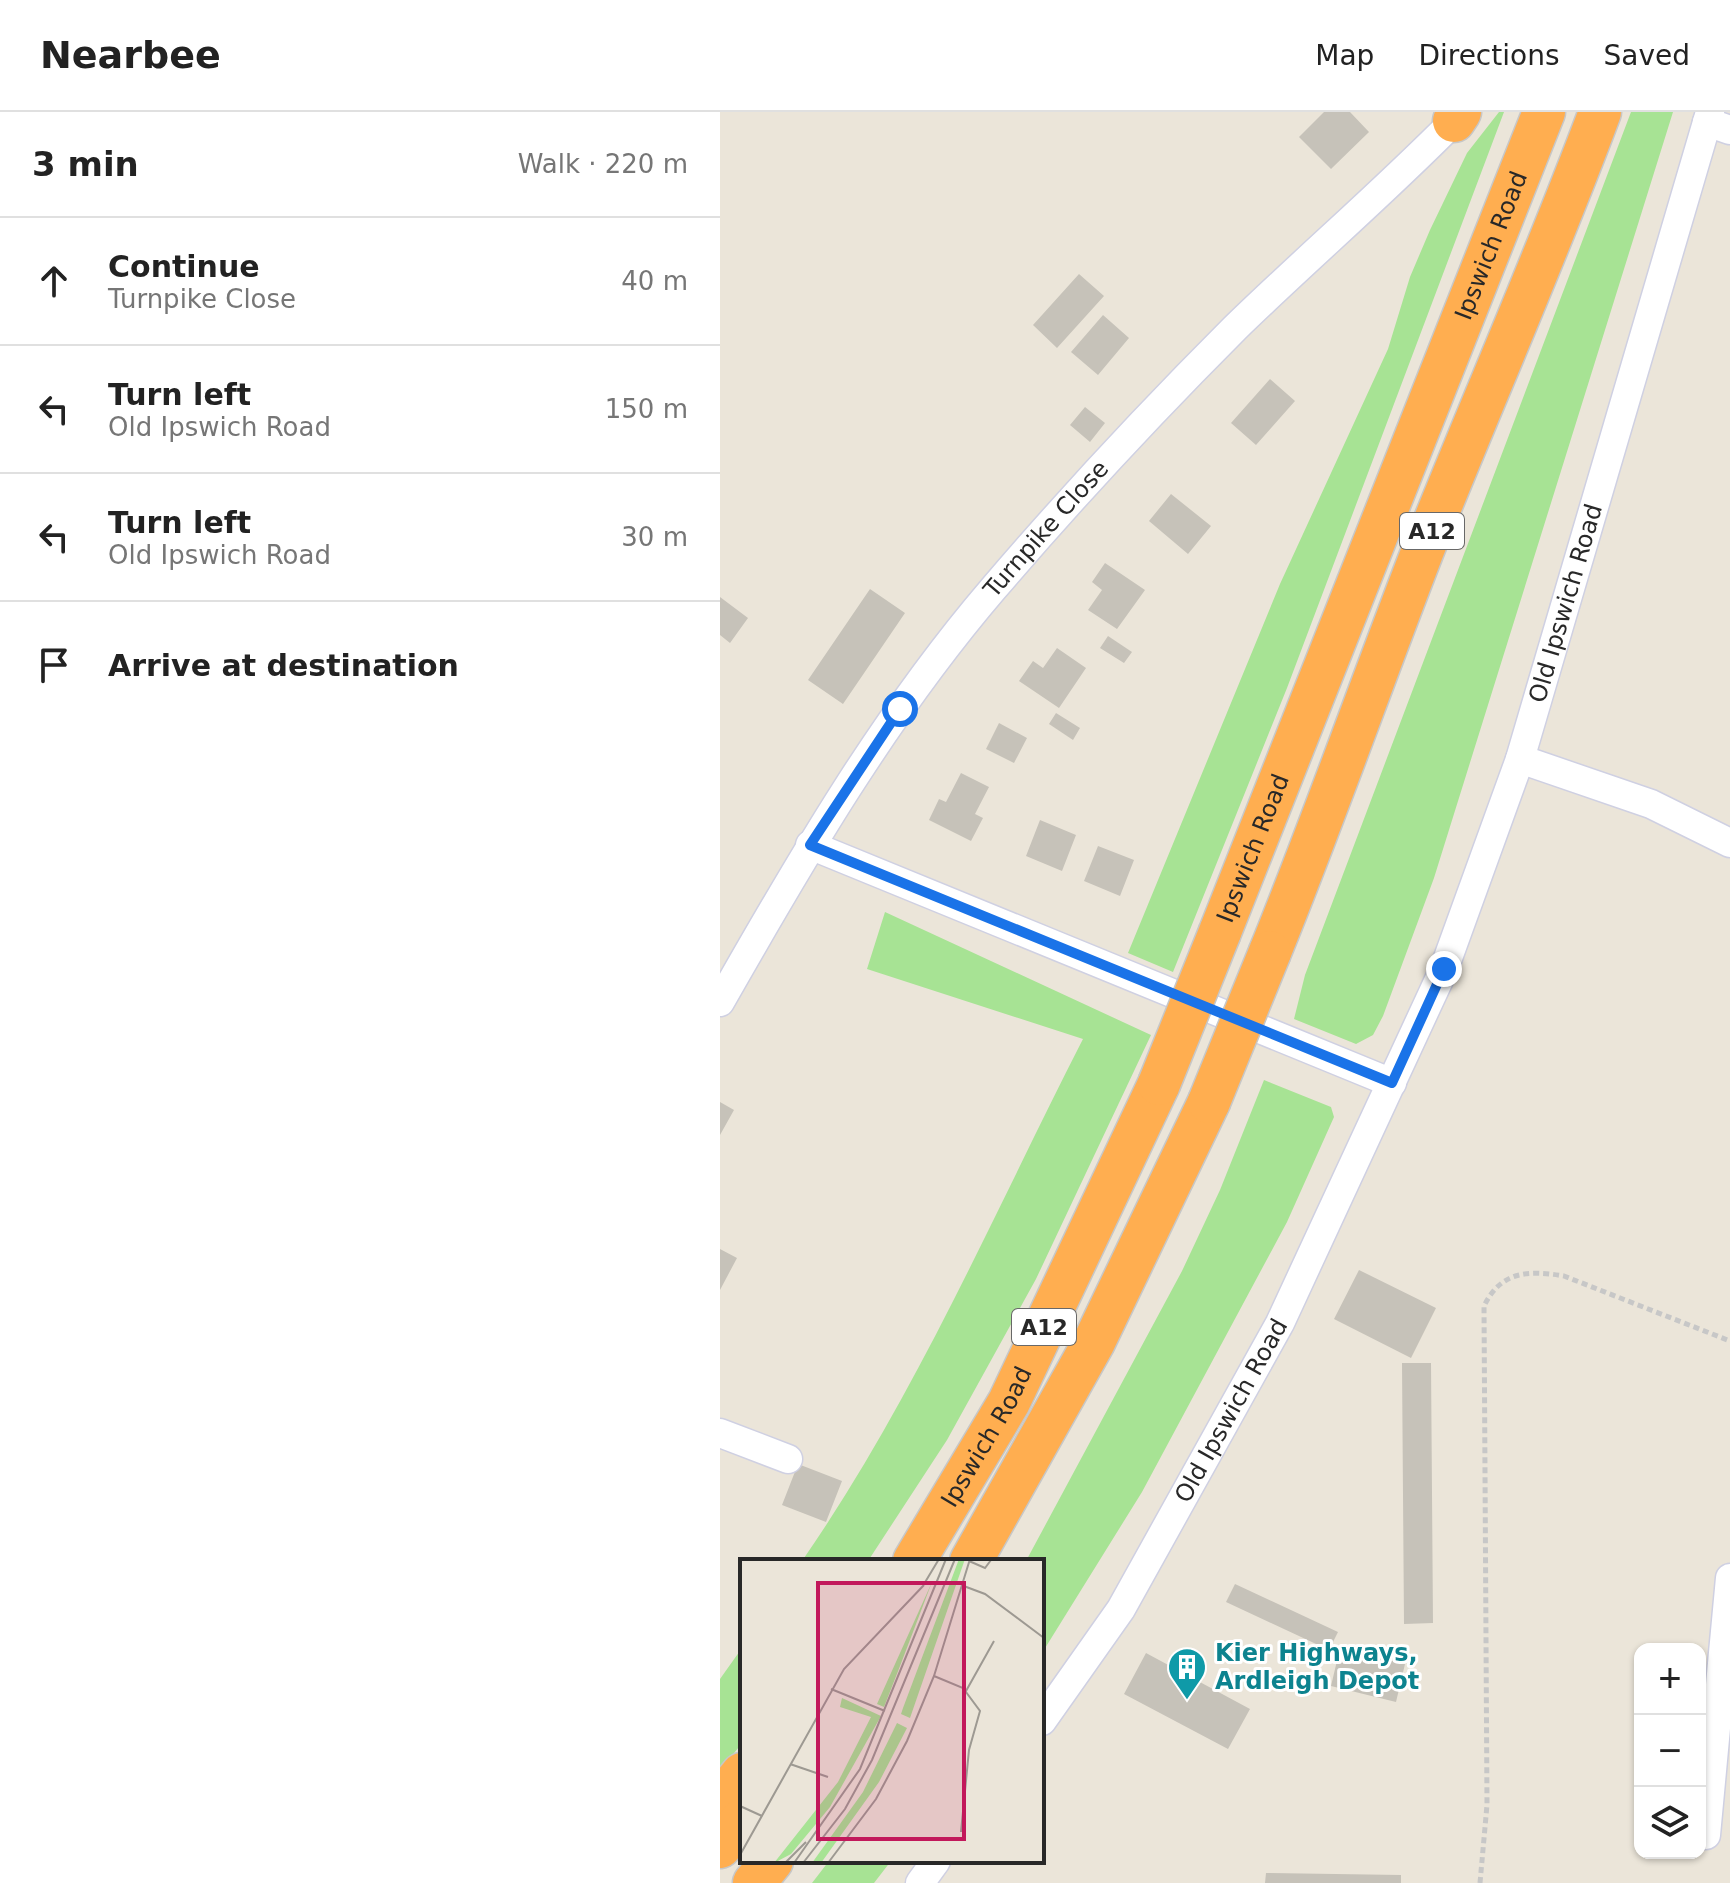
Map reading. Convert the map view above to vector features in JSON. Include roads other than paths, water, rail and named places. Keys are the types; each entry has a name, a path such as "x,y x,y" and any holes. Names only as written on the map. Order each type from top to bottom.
{"highway":[{"name":"Ipswich Road","path":"915,1559 1009,1402 1159,1084 1544,112"},
{"name":"Ipswich Road","path":"972,1559 1094,1342 1209,1102 1333,796 1423,551 1551,243 1600,112"},
{"path":"720,1801 740,1776"},
{"path":"720,1847 740,1822"},
{"path":"754,1883 770,1863"}],"street":[{"name":"Turnpike Close","path":"720,1002 810,845 900,709 953,637 1097,472 1236,327 1386,190 1457,116"},
{"name":"Old Ipswich Road","path":"1044,1718 1121,1609 1280,1323 1444,969 1520,759 1716,121"},
{"path":"1520,759 1651,804 1730,843"},
{"path":"810,845 1392,1083"},
{"path":"720,1433 788,1459"},
{"path":"1706,1835 1730,1578"},
{"path":"920,1883 935,1863"}],"place":[{"name":"Kier Highways, Ardleigh Depot","path":"1187,1701"}]}
